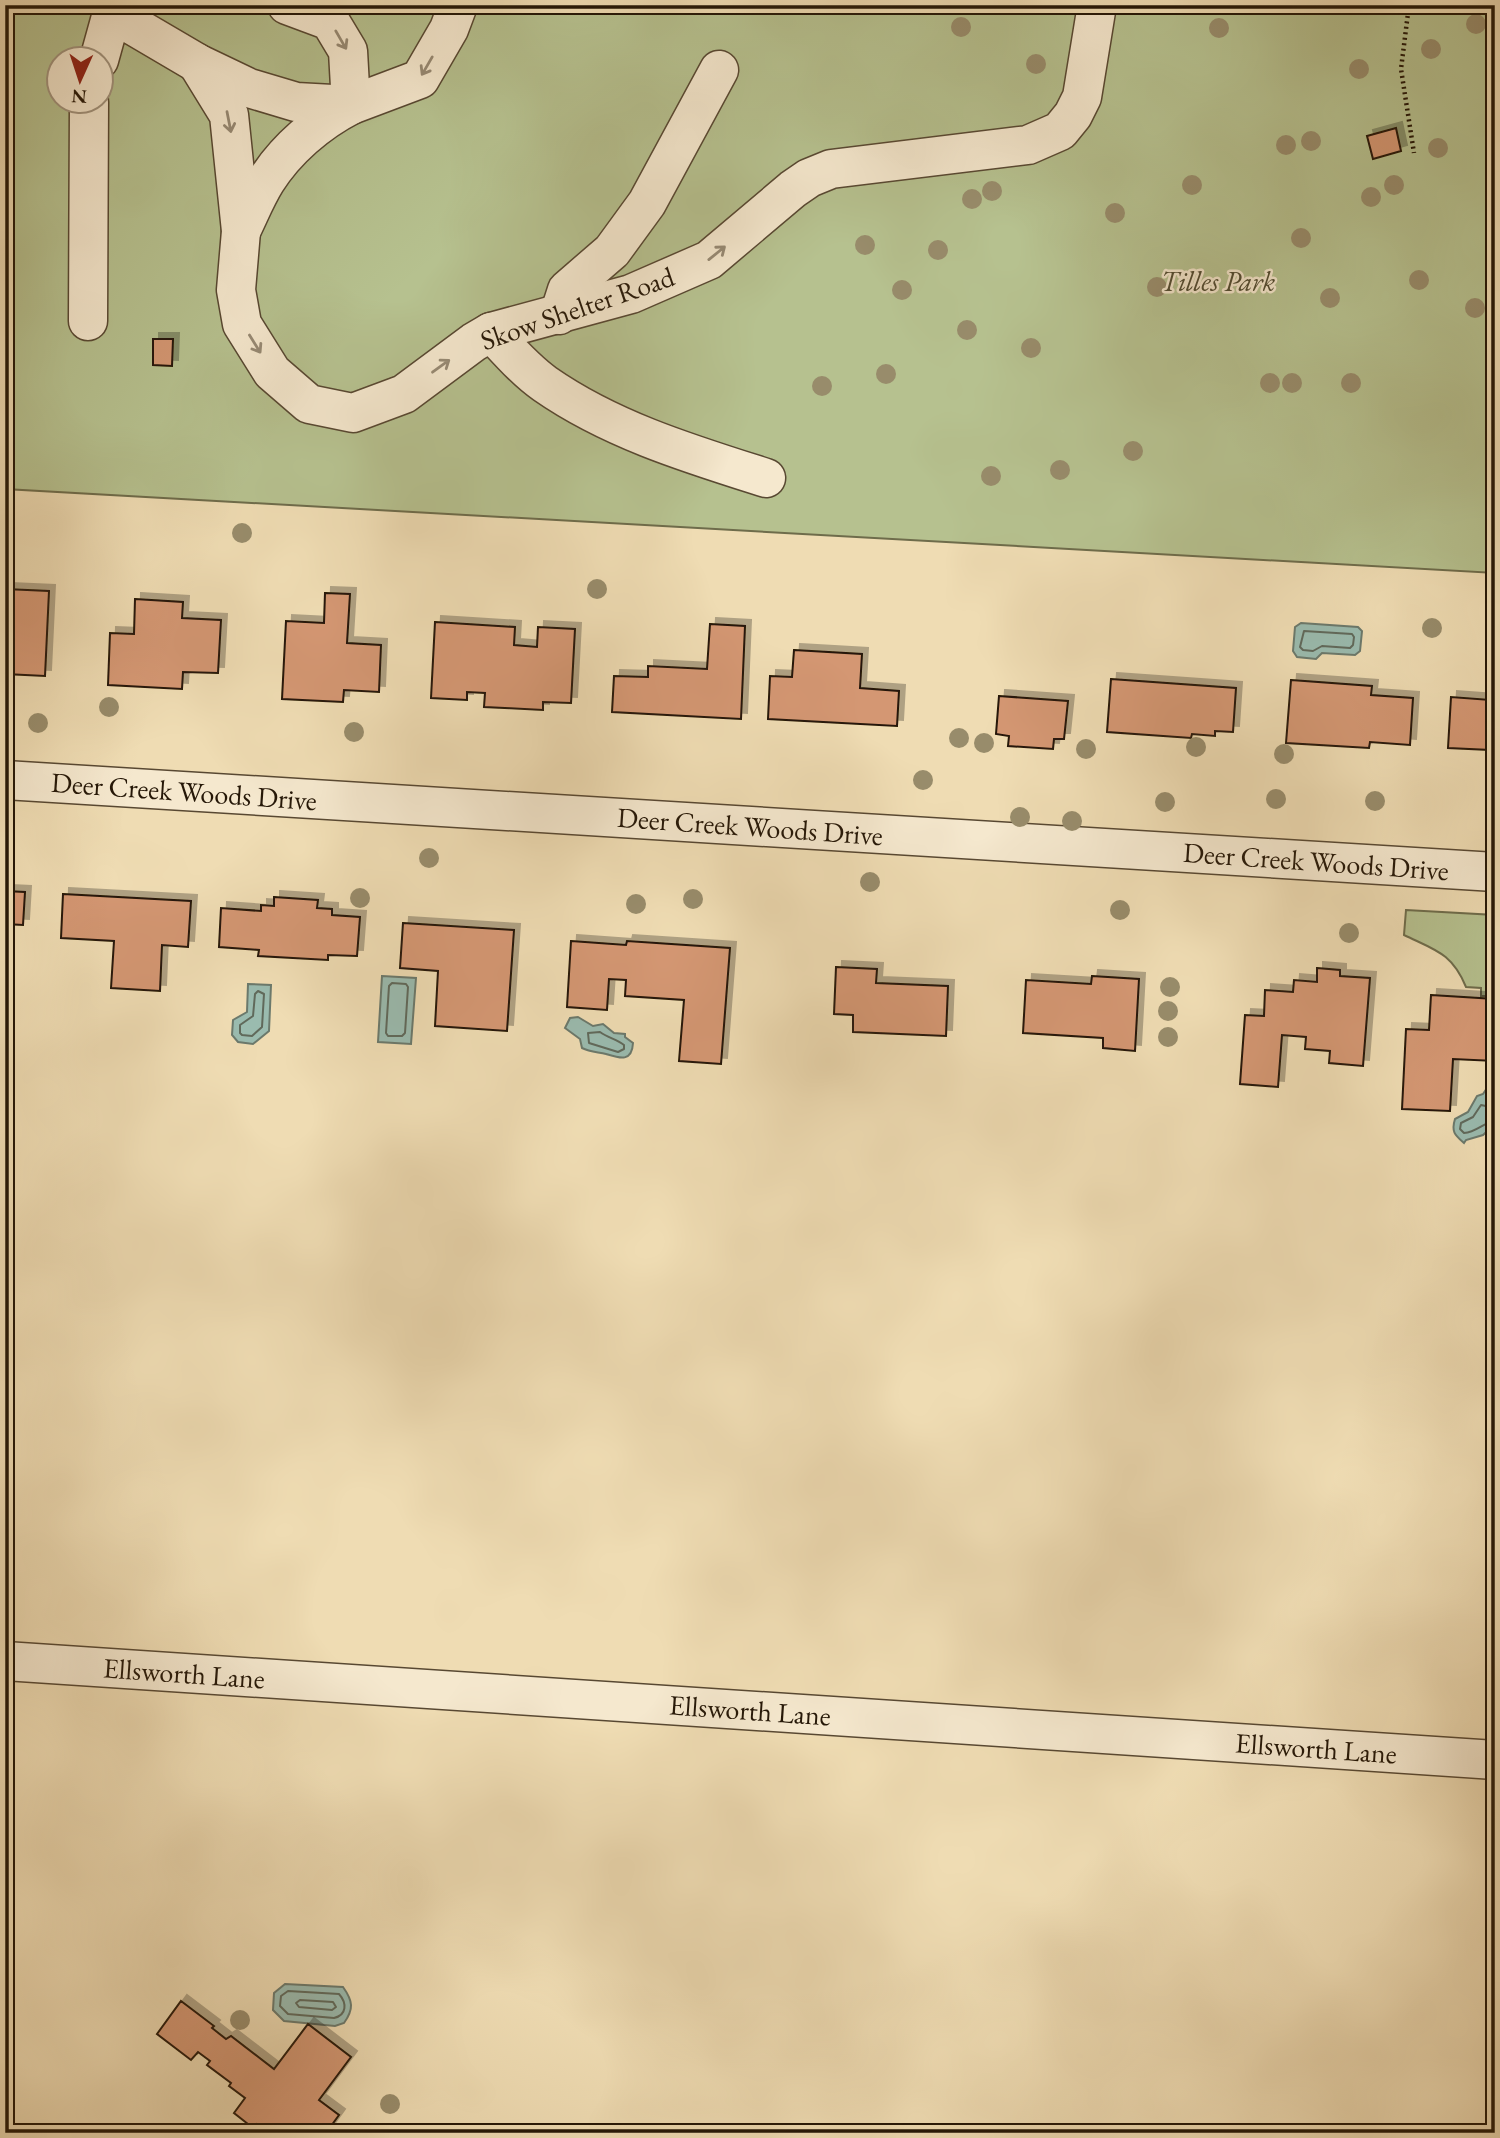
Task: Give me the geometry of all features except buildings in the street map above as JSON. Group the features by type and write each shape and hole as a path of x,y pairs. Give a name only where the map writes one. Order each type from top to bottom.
{"street":[{"path":"287,5 330,21 348,51 351,105"},
{"name":"Skow Shelter Road","path":"241,231 266,180 290,152 327,117 420,79 449,29 458,5"},
{"name":"Skow Shelter Road","path":"197,63 229,115 241,231 236,290 242,324 272,372 309,404 353,413 404,394 491,332 631,294 709,260 793,189 809,178 831,169 1028,145 1060,131 1073,115 1082,97 1097,5"},
{"path":"103,46 114,9 197,63"},
{"name":"Skow Shelter Road","path":"197,63 249,89 274,97 296,102 351,105"},
{"path":"559,315 567,290 612,251 647,203 719,69"},
{"path":"88,321 89,116"},
{"path":"491,332 544,383 600,416 679,450 766,478"},
{"name":"Deer Creek Woods Drive","path":"5,780 1495,872"},
{"name":"Ellsworth Lane","path":"5,1661 1495,1759"}],"path":[{"path":"1409,5 1401,69 1414,153"}],"green space":[{"name":"Tilles Park","path":"5,5 1495,5 1495,573 5,489"},
{"path":"1406,910 1495,915 1495,996 1481,996 1481,988 1466,987 1455,967 1441,954 1404,935"}],"water":[{"path":"1301,623 1358,627 1362,631 1360,651 1355,655 1322,653 1316,659 1297,657 1293,651 1295,627"},
{"path":"382,976 416,978 411,1044 378,1042"},
{"path":"248,984 271,985 269,1031 253,1044 238,1042 232,1035 233,1020 247,1012"},
{"path":"578,1017 593,1026 603,1024 614,1033 625,1034 633,1043 630,1054 620,1058 582,1048 580,1039 565,1028 570,1018"},
{"path":"1487,1088 1488,1098 1495,1102 1495,1124 1483,1135 1464,1143 1455,1133 1455,1119 1468,1112 1477,1096 1483,1094"},
{"path":"285,1984 343,1987 351,2005 344,2023 335,2026 284,2021 273,2010 274,1993"}]}
